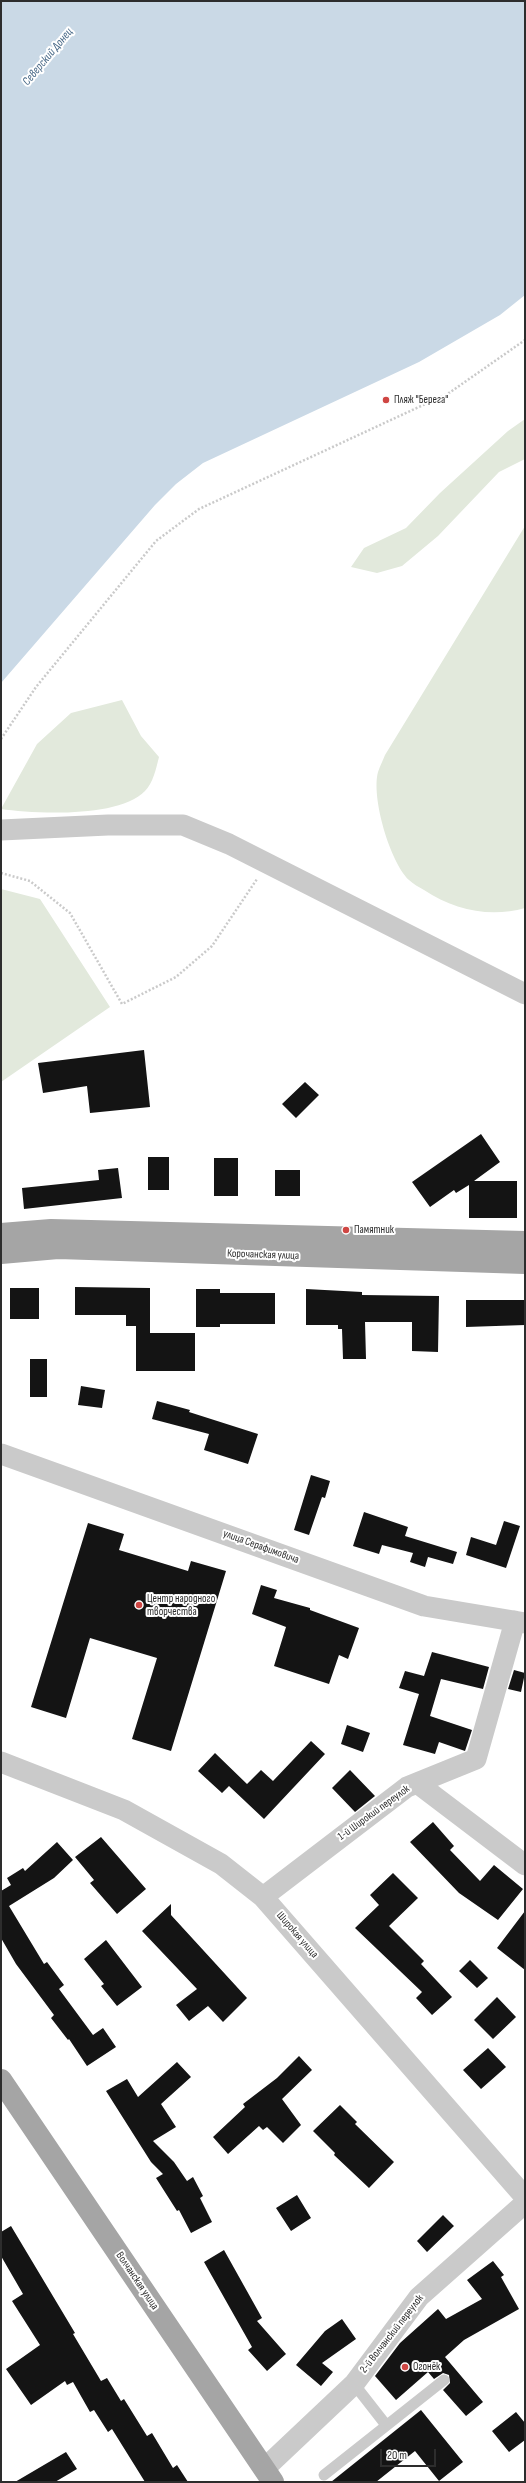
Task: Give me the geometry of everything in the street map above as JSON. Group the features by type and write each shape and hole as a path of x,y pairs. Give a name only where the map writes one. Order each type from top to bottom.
{"main road":[{"name":"Корочанская улица","path":"1,1234 51,1230 525,1242"},
{"name":"Корочанская улица","path":"1,1253 58,1248 525,1263"},
{"name":"Волчанская улица","path":"1,2080 268,2475"}],"street":[{"path":"1,830 108,825 183,825 229,844 267,865 525,994"},
{"name":"улица Серафимовича","path":"1,1454 424,1606 520,1622"},
{"name":"1-й Широкий переулок","path":"263,1896 407,1787 476,1759 520,1622"},
{"name":"Широкая улица","path":"1,1762 124,1810 221,1864 263,1896 525,2197"},
{"path":"416,1783 525,1865"},
{"name":"2-й Волчанский переулок","path":"268,2475 354,2384 419,2297 525,2204"}],"lane":[{"path":"324,2475 444,2380"},
{"path":"354,2384 386,2425"}],"path":[{"path":"1,739 36,687 156,541 199,509 449,393 525,340"},
{"path":"1,873 30,881 70,913 122,1004 176,977 212,946 267,865"}],"shaded area":[{"path":"525,419 525,459 499,472 438,536 402,566 377,573 351,567 364,548 406,528 440,493 508,431"},
{"path":"525,526 525,908 512,911 486,912 448,903 416,885 409,880 402,871 389,845 384,829 377,797 378,772 385,755"},
{"path":"122,700 141,736 159,757 152,780 145,791 133,800 116,806 97,810 55,813 1,809 37,744 71,713"},
{"path":"1,889 40,899 110,1007 1,1082"}],"water":[{"name":"Северский Донец","path":"1,1 525,1 525,295 500,315 419,362 203,463 176,484 155,505 1,683"}],"building":[{"path":"144,1050 150,1107 90,1113 87,1086 43,1093 38,1063"},
{"path":"305,1082 319,1095 296,1118 282,1104"},
{"path":"481,1134 500,1162 474,1181 517,1181 517,1218 469,1218 469,1185 456,1193 454,1190 430,1207 412,1182"},
{"path":"148,1157 169,1157 169,1190 148,1190"},
{"path":"214,1158 238,1158 238,1196 214,1196"},
{"path":"118,1168 122,1198 24,1209 22,1188 99,1180 98,1170"},
{"path":"275,1170 300,1170 300,1196 275,1196"},
{"path":"75,1287 150,1288 150,1333 195,1333 195,1371 136,1371 136,1326 126,1326 126,1315 75,1315"},
{"path":"10,1288 39,1288 39,1319 10,1319"},
{"path":"196,1289 220,1289 220,1293 275,1293 275,1324 220,1324 220,1327 196,1327"},
{"path":"306,1289 362,1292 362,1295 439,1296 438,1352 412,1351 412,1322 365,1322 366,1359 343,1359 342,1329 338,1329 338,1325 306,1325"},
{"path":"466,1300 525,1300 525,1325 466,1327"},
{"path":"30,1359 47,1359 47,1397 30,1397"},
{"path":"81,1386 105,1390 102,1408 78,1405"},
{"path":"157,1401 190,1410 189,1412 258,1434 248,1464 204,1450 209,1434 152,1419"},
{"path":"311,1475 330,1481 325,1498 322,1497 309,1535 294,1530"},
{"path":"364,1512 408,1527 405,1536 457,1552 453,1564 428,1557 425,1567 410,1562 413,1553 382,1545 379,1554 353,1546"},
{"path":"504,1521 520,1526 506,1568 466,1555 471,1537 496,1545"},
{"name":"Центр народного творчества","path":"88,1523 124,1534 119,1550 188,1571 191,1561 226,1571 171,1751 132,1739 157,1658 90,1638 66,1718 31,1707"},
{"path":"261,1585 277,1590 274,1598 310,1608 310,1610 359,1628 348,1659 339,1655 329,1684 274,1666 286,1627 252,1614"},
{"path":"432,1652 489,1667 483,1689 441,1679 430,1716 472,1730 465,1751 439,1742 435,1754 403,1745 419,1694 399,1688 405,1671 424,1676"},
{"path":"514,1670 525,1673 521,1692 508,1689"},
{"path":"347,1725 370,1733 363,1752 341,1744"},
{"path":"311,1741 325,1754 264,1819 229,1786 222,1793 198,1771 215,1753 247,1784 261,1770 273,1781"},
{"path":"350,1770 375,1796 355,1812 332,1788"},
{"path":"433,1822 454,1846 450,1850 480,1881 494,1865 523,1889 498,1920 459,1893 410,1842"},
{"path":"101,1837 146,1889 117,1914 90,1883 94,1880 75,1857"},
{"path":"57,1842 73,1860 54,1878 9,1906 44,1964 47,1962 64,1985 59,1989 93,2035 103,2028 116,2047 87,2066 69,2039 68,2040 51,2018 54,2015 16,1964 1,1938 1,1891 11,1885 7,1878 23,1868 25,1871"},
{"path":"393,1873 418,1898 389,1926 424,1961 421,1964 452,1997 432,2015 416,1998 422,1992 355,1928 379,1905 370,1895"},
{"path":"171,1904 171,1915 247,1998 223,2022 208,2006 189,2021 176,2005 197,1989 142,1931"},
{"path":"525,1911 525,1970 497,1948"},
{"path":"106,1940 142,1987 117,2006 101,1986 104,1984 84,1959"},
{"path":"470,1960 488,1978 477,1988 459,1971"},
{"path":"497,1997 516,2017 493,2039 474,2020"},
{"path":"488,2048 506,2067 481,2089 463,2070"},
{"path":"299,2056 312,2070 282,2099 301,2125 283,2143 267,2127 263,2130 259,2126 228,2154 213,2137 245,2107 243,2104 277,2078"},
{"path":"177,2062 191,2077 161,2104 176,2127 153,2141 174,2162 187,2181 193,2177 203,2196 200,2198 212,2222 191,2233 179,2210 177,2211 156,2178 163,2174 151,2162 106,2091 127,2079 138,2097"},
{"path":"340,2105 357,2122 355,2124 394,2162 369,2188 334,2155 335,2153 313,2131"},
{"path":"297,2195 311,2218 291,2231 276,2208"},
{"path":"443,2215 454,2226 427,2252 417,2241"},
{"path":"11,2226 75,2333 73,2334 101,2381 107,2378 121,2401 124,2399 147,2436 152,2433 173,2468 177,2465 188,2482 145,2482 112,2429 108,2432 94,2410 90,2412 73,2382 67,2385 65,2381 31,2405 6,2369 40,2345 12,2301 23,2294 1,2256 1,2232"},
{"path":"224,2250 262,2318 257,2321 286,2354 267,2371 248,2350 252,2347 204,2262"},
{"path":"493,2261 504,2275 501,2277 519,2309 464,2340 445,2357 483,2402 466,2416 443,2390 450,2383 449,2375 443,2373 434,2379 428,2372 396,2400 375,2376 400,2343 438,2309 446,2319 482,2299 467,2280"},
{"path":"342,2319 356,2339 322,2363 333,2372 321,2386 296,2365 325,2331"},
{"path":"421,2410 463,2462 439,2481 415,2451 376,2482 331,2482"},
{"path":"516,2412 525,2423 525,2440 509,2452 492,2431"},
{"path":"66,2452 77,2469 55,2482 15,2482"}],"place":[{"name":"Пляж \"Берега\"","path":"386,400"},
{"name":"Памятник","path":"346,1230"},
{"name":"Центр народного творчества","path":"139,1605"},
{"name":"Огонёк","path":"405,2367"}]}
